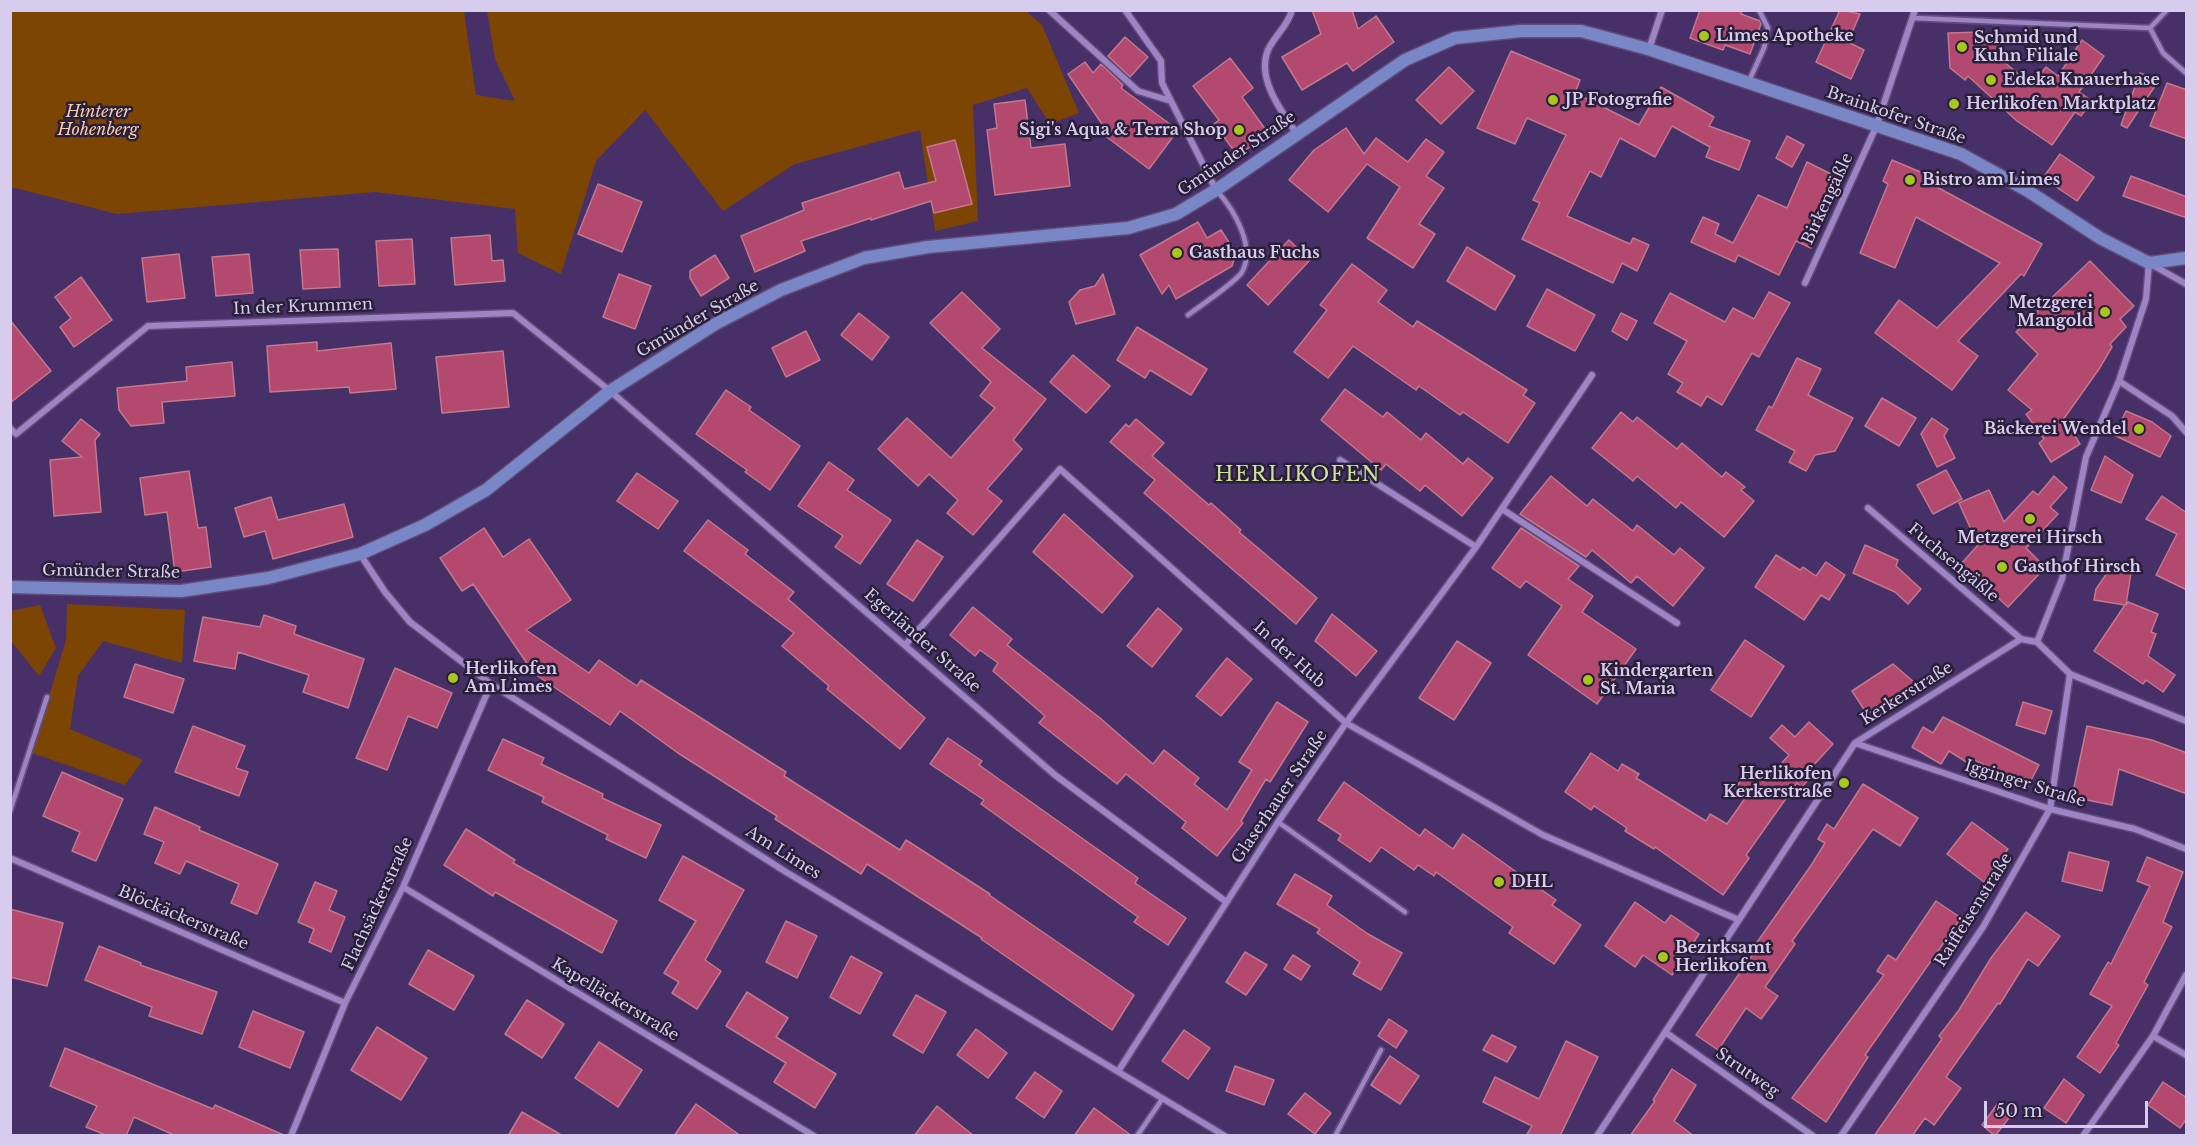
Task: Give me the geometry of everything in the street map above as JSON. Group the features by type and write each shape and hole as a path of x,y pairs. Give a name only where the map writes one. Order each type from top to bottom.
{"main road":[{"name":"Gmünder Straße","path":"10,586 181,591 268,578 360,554 425,525 486,490 610,391 717,323 781,290 864,258 928,247 1128,228 1176,214 1216,190 1405,60 1455,38 1521,31 1581,31 1648,49"},
{"name":"Brainkofer Straße","path":"1648,49 1961,154 2028,191 2100,238 2149,263"},
{"path":"2149,263 2187,258"}],"street":[{"path":"1049,10 1138,91 1171,101"},
{"path":"1125,10 1161,61 1162,83 1216,190"},
{"path":"1292,10 1288,24 1276,36 1267,52 1266,74 1274,99 1297,135"},
{"path":"1648,49 1662,10"},
{"name":"Birkengäßle","path":"1805,283 1876,127 1915,10"},
{"path":"2037,642 2062,579 2086,457 2119,381 2146,299 2149,263 2187,284"},
{"name":"In der Krummen","path":"10,428 15,434 147,326 513,313 610,391"},
{"name":"Glaserhauer Straße","path":"1119,1070 1278,822 1346,723 1476,547 1592,375"},
{"path":"2119,381 2172,416 2187,432"},
{"name":"Egerländer Straße","path":"610,391 906,644 1055,775 1226,901"},
{"path":"1340,460 1476,547"},
{"name":"In der Hub","path":"906,644 1060,469 1346,723 1544,835 1739,920"},
{"name":"Fuchsengäßle","path":"1868,508 2021,639"},
{"path":"1502,509 1677,623"},
{"name":"Am Limes","path":"360,554 385,592 410,622 490,684 786,872 1119,1070 1225,1136"},
{"path":"2021,639 2037,642 2070,674 2187,721"},
{"name":"Kerkerstraße","path":"1597,1136 1855,743 2021,639"},
{"name":"Raiffeisenstraße","path":"1841,1136 1983,927 2050,809 2070,674"},
{"name":"Flachsäckerstraße","path":"291,1136 345,1003 403,887 490,684"},
{"name":"Igginger Straße","path":"1855,743 2050,809 2135,828 2187,849"},
{"name":"Blöckäckerstraße","path":"10,858 345,1003"},
{"name":"Kapelläckerstraße","path":"403,887 814,1136"},
{"path":"2083,1136 2153,1036 2187,975"},
{"name":"Strutweg","path":"1665,1032 1813,1136"},
{"path":"2153,1036 2187,1055"}],"lane":[{"path":"1748,83 1764,48 1768,28 1759,10"},
{"path":"1913,18 2150,28 2167,10"},
{"path":"2150,28 2163,53 2187,73"},
{"path":"1188,315 1242,273 1247,257 1241,227 1231,206 1216,190"},
{"path":"10,811 47,697"},
{"path":"1278,822 1405,912"},
{"path":"1335,1136 1381,1050"},
{"path":"1137,1136 1163,1097"}],"green space":[{"name":"Hinterer Hohenberg","path":"10,11 464,11 476,95 515,101 495,59 487,11 1026,11 1042,25 1079,113 1050,124 1027,88 973,105 978,221 935,231 920,130 795,164 723,211 645,110 596,161 561,274 518,253 515,209 375,192 117,214 11,187"},
{"path":"67,604 185,610 182,663 103,641 78,676 70,729 143,760 125,785 32,753 66,640"},
{"path":"40,605 56,648 39,676 11,641 10,611"}],"building":[{"path":"1312,10 1352,10 1358,29 1376,16 1394,42 1353,71 1347,63 1302,90 1282,57 1321,34"},
{"path":"1700,10 1742,10 1741,14 1760,21 1761,24 1750,54 1725,45 1723,50 1690,38"},
{"path":"1840,10 1860,14 1848,42 1864,50 1851,79 1816,62"},
{"path":"1983,32 2010,55 2004,62 2032,85 2046,67 2058,76 2082,40 2104,56 2079,92 2092,101 2081,116 2075,112 2052,145 2017,121 1968,76 1965,80 1950,68 1948,33"},
{"path":"1125,37 1148,57 1130,77 1108,56"},
{"path":"1511,51 1580,80 1575,93 1639,125 1661,87 1714,117 1709,126 1750,141 1739,170 1706,157 1710,147 1672,126 1655,157 1620,138 1601,177 1590,171 1567,216 1630,244 1633,238 1649,245 1637,271 1622,263 1613,283 1522,239 1540,203 1533,200 1566,135 1527,118 1515,144 1477,128"},
{"path":"1230,58 1253,88 1242,97 1268,133 1238,156 1214,124 1219,120 1193,86"},
{"path":"1085,62 1093,73 1101,64 1123,85 1121,88 1178,130 1149,169 1100,132 1104,127 1068,74"},
{"path":"1449,67 1474,91 1441,124 1416,100"},
{"path":"2140,73 2159,80 2127,128 2121,125"},
{"path":"2167,83 2187,90 2187,139 2150,126"},
{"path":"1025,100 1031,148 1065,144 1070,186 995,195 987,130 997,128 994,104"},
{"path":"1346,128 1364,154 1376,138 1408,162 1426,139 1444,152 1426,176 1444,188 1419,224 1435,234 1413,268 1367,238 1400,187 1367,164 1328,212 1289,180 1314,150"},
{"path":"1787,136 1804,145 1792,167 1776,158"},
{"path":"955,140 972,204 934,213 931,201 871,220 871,218 801,241 805,251 755,272 741,236 804,210 802,203 899,172 904,189 936,181 927,147"},
{"path":"2060,154 2094,177 2077,201 2043,178"},
{"path":"1892,160 1937,179 1935,186 2042,244 2024,276 2021,274 1958,341 1978,356 1952,390 1875,333 1899,300 1937,328 2000,263 1916,217 1895,268 1860,253 1888,184 1883,181"},
{"path":"1807,162 1841,179 1811,248 1796,241 1779,275 1738,255 1735,262 1691,242 1703,217 1719,224 1715,234 1733,243 1758,195 1787,208"},
{"path":"2131,176 2187,197 2187,218 2123,196"},
{"path":"598,184 642,202 622,252 578,234"},
{"path":"1198,222 1207,238 1221,230 1236,253 1232,266 1176,299 1169,285 1162,294 1140,255"},
{"path":"490,235 492,261 503,260 505,281 455,285 451,238"},
{"path":"412,239 415,284 379,286 376,241"},
{"path":"1289,240 1310,260 1268,305 1247,285"},
{"path":"1467,247 1515,276 1495,310 1447,281"},
{"path":"338,249 340,287 303,289 300,250"},
{"path":"179,254 185,298 147,302 142,258"},
{"path":"249,254 253,293 216,296 212,257"},
{"path":"715,255 729,278 701,296 690,278 690,271"},
{"path":"2090,261 2134,306 2120,319 2126,327 2110,344 2112,347 2099,369 2060,424 2073,433 2080,444 2051,462 2039,443 2044,439 2026,414 2032,410 2008,390 2038,354 2016,332"},
{"path":"1352,264 1387,290 1378,302 1413,327 1417,321 1527,390 1523,395 1535,403 1508,443 1463,412 1460,415 1419,386 1416,390 1353,346 1328,378 1294,352 1327,310 1320,305"},
{"path":"619,274 651,286 635,329 603,317"},
{"path":"1103,274 1115,314 1076,324 1069,302 1080,290 1095,286"},
{"path":"81,277 112,320 74,347 60,327 71,318 55,297"},
{"path":"1547,289 1595,315 1575,351 1527,326"},
{"path":"962,292 1000,329 982,348 1046,399 1013,440 1022,449 987,489 1002,501 973,535 947,513 958,500 929,474 918,486 878,449 907,418 951,458 995,408 980,396 991,382 930,323"},
{"path":"1769,292 1790,303 1759,357 1752,353 1722,405 1707,396 1701,406 1677,392 1683,383 1668,374 1687,341 1654,323 1670,293 1725,322 1733,308 1754,319"},
{"path":"859,313 889,337 872,360 841,335"},
{"path":"1621,313 1637,321 1627,340 1612,331"},
{"path":"10,320 51,371 10,403"},
{"path":"1137,327 1207,369 1191,395 1150,370 1145,378 1117,360"},
{"path":"806,331 820,360 786,377 772,348"},
{"path":"317,342 317,351 391,343 396,389 350,393 349,387 270,392 267,346"},
{"path":"503,351 509,407 442,413 436,357"},
{"path":"1073,355 1110,386 1086,413 1050,382"},
{"path":"1797,358 1821,369 1808,395 1853,418 1835,451 1815,455 1806,471 1789,462 1795,451 1756,430 1769,406 1772,408"},
{"path":"232,362 235,396 162,402 164,423 131,426 119,410 117,388 187,381 186,367"},
{"path":"1345,389 1383,417 1387,412 1421,440 1426,433 1463,464 1468,458 1493,478 1462,516 1425,485 1420,491 1386,464 1381,470 1321,420"},
{"path":"726,390 751,407 749,410 800,446 770,490 745,472 747,470 696,434"},
{"path":"1882,398 1916,418 1899,446 1865,426"},
{"name":"Bäckerei Wendel","path":"2126,411 2152,422 2171,436 2160,457 2114,435"},
{"path":"1621,412 1633,422 1637,417 1677,449 1682,443 1722,477 1726,472 1745,487 1741,490 1754,501 1724,537 1681,502 1676,508 1637,476 1633,481 1592,448"},
{"path":"1932,418 1948,429 1944,436 1955,458 1937,467 1921,434"},
{"path":"81,419 100,434 95,440 101,512 54,516 50,460 82,457 62,441"},
{"path":"1136,419 1164,443 1152,456 1209,505 1211,503 1241,530 1239,532 1317,598 1296,624 1144,493 1155,480 1110,442 1126,424 1129,427"},
{"path":"2105,456 2133,475 2121,503 2091,490"},
{"path":"829,462 854,480 847,490 891,520 860,564 835,547 843,536 798,506"},
{"path":"1946,470 1962,499 1933,514 1917,485"},
{"path":"189,471 198,528 206,527 211,567 175,572 167,512 145,515 140,478"},
{"path":"637,473 678,501 658,529 617,501"},
{"path":"1551,476 1587,506 1593,499 1633,531 1637,525 1674,555 1680,548 1704,568 1673,606 1637,576 1631,583 1592,550 1586,557 1520,514"},
{"path":"2054,476 2067,488 2050,507 2058,514 2026,548 2042,564 2037,569 2040,573 2008,607 1961,564 1978,545 1959,503 1989,490 2004,522 2033,491 2038,495"},
{"path":"2162,496 2187,513 2187,590 2156,575 2177,534 2146,519"},
{"path":"271,497 278,520 344,504 353,537 273,559 265,531 244,537 235,508"},
{"path":"1064,514 1133,576 1102,613 1033,552"},
{"path":"708,520 748,550 745,554 794,592 788,599 925,718 900,749 827,689 829,686 782,646 794,633 684,551"},
{"path":"484,528 503,557 529,539 571,600 526,630 589,673 599,660 637,686 641,680 786,772 784,776 900,850 906,840 990,894 1134,995 1112,1030 982,938 867,864 861,874 775,819 777,816 678,753 620,711 610,725 523,666 526,662 473,584 462,591 440,558"},
{"path":"1521,528 1579,566 1568,579 1593,596 1582,612 1636,649 1597,704 1528,655 1562,606 1526,581 1520,588 1492,568"},
{"path":"917,540 943,557 913,601 887,584"},
{"path":"1865,545 1898,560 1896,566 1921,589 1908,604 1895,592 1853,573"},
{"path":"1776,555 1800,570 1803,567 1816,576 1826,562 1845,575 1829,600 1821,595 1804,620 1755,587"},
{"path":"2114,563 2132,566 2126,605 2128,602 2158,614 2151,632 2156,634 2148,656 2175,675 2163,692 2146,680 2143,684 2094,651 2125,605 2094,600 2096,589"},
{"path":"973,607 1012,639 1007,645 1100,718 1153,764 1164,750 1199,778 1194,784 1227,810 1252,770 1239,762 1277,702 1308,722 1270,782 1266,779 1241,821 1243,823 1217,856 1182,828 1186,822 1126,774 1117,784 1039,723 1045,716 993,671 998,663 980,650 975,656 950,635"},
{"path":"1158,608 1182,629 1152,667 1127,646"},
{"path":"1332,614 1377,651 1356,676 1315,641"},
{"path":"264,615 296,626 294,634 364,659 348,708 303,692 309,675 238,652 235,669 194,661 203,617 260,627"},
{"path":"1745,640 1784,666 1751,717 1711,690"},
{"path":"1457,641 1491,663 1454,720 1419,698"},
{"path":"1227,658 1252,679 1221,716 1196,696"},
{"path":"135,664 184,679 173,713 124,697"},
{"path":"1893,664 1915,683 1867,714 1852,691"},
{"path":"395,668 452,693 437,728 408,716 387,770 356,758"},
{"path":"2023,702 2052,711 2045,734 2016,725"},
{"path":"1943,717 2039,765 2027,788 1971,758 1968,763 1949,751 1941,764 1912,747 1923,727 1933,733"},
{"path":"1809,722 1833,744 1810,769 1814,773 1802,787 1797,783 1746,855 1749,858 1723,895 1655,847 1654,849 1625,831 1627,828 1594,806 1591,810 1565,792 1591,753 1618,771 1622,764 1639,774 1636,778 1706,821 1710,814 1727,824 1746,797 1735,789 1748,770 1764,782 1789,755 1770,738 1782,725 1795,737"},
{"path":"193,726 245,746 236,768 248,772 239,796 175,772"},
{"path":"2087,726 2152,740 2187,753 2187,794 2119,769 2112,805 2072,797"},
{"path":"948,738 982,761 979,765 1138,878 1135,883 1186,918 1168,945 1134,922 1138,917 981,804 984,800 930,764"},
{"path":"503,739 544,758 541,764 603,794 602,798 661,825 646,858 606,839 608,835 542,802 544,797 488,770"},
{"path":"62,772 123,799 96,861 72,851 80,832 43,816"},
{"path":"1344,782 1420,836 1425,829 1453,849 1463,834 1556,900 1552,905 1581,925 1554,964 1509,933 1513,927 1436,872 1434,876 1418,865 1414,870 1381,847 1370,862 1338,840 1341,835 1318,820"},
{"path":"1863,784 1918,818 1900,846 1873,829 1792,941 1795,944 1765,987 1778,996 1761,1019 1746,1008 1718,1050 1696,1035 1756,950 1753,948 1812,864 1825,843 1818,839 1827,824 1834,829"},
{"path":"155,807 200,827 199,830 278,864 257,914 231,903 239,884 186,861 180,874 155,863 164,842 144,834"},
{"path":"1972,822 2008,849 1984,882 1947,854"},
{"path":"466,829 515,860 513,863 617,921 602,953 495,892 493,896 444,865"},
{"path":"2069,852 2109,862 2102,891 2062,881"},
{"path":"683,856 744,890 705,960 721,971 697,1009 672,993 679,982 664,973 696,921 659,900"},
{"path":"2147,857 2183,872 2163,922 2172,927 2144,982 2148,985 2116,1043 2119,1045 2100,1073 2077,1057 2112,1006 2090,994 2108,962 2111,964 2150,886 2137,881"},
{"path":"1295,874 1332,896 1327,905 1368,934 1402,953 1381,990 1353,974 1360,962 1317,933 1320,929 1277,904"},
{"path":"315,882 337,891 329,910 345,917 331,952 309,942 314,929 298,922"},
{"path":"1936,901 1961,918 1865,1055 1868,1057 1826,1122 1792,1098 1884,975 1877,971 1888,955 1896,960"},
{"path":"1635,902 1665,923 1671,915 1699,934 1672,975 1643,955 1635,967 1605,946"},
{"path":"10,909 63,923 47,986 10,977"},
{"path":"2026,912 2060,936 2038,966 2028,959 2000,1004 1998,1003 1946,1077 1961,1088 1934,1125 1925,1118 1912,1136 1874,1136 1942,1039 1939,1036 1959,1010 1991,958"},
{"path":"786,921 817,936 797,978 766,962"},
{"path":"99,946 141,963 140,965 217,992 202,1034 149,1016 152,1007 85,980"},
{"path":"428,950 474,976 454,1010 409,984"},
{"path":"1245,952 1267,965 1246,995 1226,982"},
{"path":"1293,955 1310,966 1301,980 1284,969"},
{"path":"851,956 882,973 860,1014 830,997"},
{"path":"747,992 788,1018 776,1037 836,1074 815,1108 774,1082 786,1063 726,1026"},
{"path":"916,995 946,1012 923,1053 893,1035"},
{"path":"527,1000 564,1024 542,1058 505,1034"},
{"path":"253,1011 304,1032 290,1068 239,1047"},
{"path":"1389,1019 1407,1031 1396,1048 1378,1036"},
{"path":"377,1027 427,1058 401,1100 351,1070"},
{"path":"976,1029 1007,1053 988,1078 957,1055"},
{"path":"1184,1030 1210,1048 1188,1079 1162,1061"},
{"path":"1492,1035 1516,1047 1507,1062 1483,1050"},
{"path":"1566,1041 1598,1057 1560,1136 1526,1136 1532,1126 1483,1102 1495,1077 1539,1099"},
{"path":"599,1042 642,1070 618,1107 575,1078"},
{"path":"65,1048 213,1109 215,1105 286,1136 176,1136 134,1117 126,1136 108,1136 86,1127 97,1106 50,1086"},
{"path":"1390,1056 1419,1076 1400,1104 1371,1085"},
{"path":"1235,1066 1274,1080 1264,1105 1226,1091"},
{"path":"1672,1069 1696,1085 1674,1121 1694,1136 1630,1136 1655,1101 1653,1100"},
{"path":"1035,1072 1062,1091 1044,1118 1016,1098"},
{"path":"2064,1079 2084,1095 2066,1123 2044,1108"},
{"path":"2163,1082 2187,1098 2187,1118 2180,1128 2148,1105"},
{"path":"1305,1093 1331,1113 1315,1134 1288,1114"},
{"path":"1998,1103 2012,1114 1995,1136 1982,1125"},
{"path":"696,1104 741,1136 674,1136"},
{"path":"937,1106 974,1136 914,1136"},
{"path":"1094,1108 1132,1136 1074,1136"},
{"path":"522,1112 563,1136 508,1136"}],"place":[{"name":"Limes Apotheke","path":"1704,36"},
{"name":"Schmid und Kuhn Filiale","path":"1962,47"},
{"name":"Edeka Knauerhase","path":"1991,80"},
{"name":"JP Fotografie","path":"1553,100"},
{"name":"Herlikofen Marktplatz","path":"1954,104"},
{"name":"Sigi's Aqua & Terra Shop","path":"1239,130"},
{"name":"Bistro am Limes","path":"1910,180"},
{"name":"Gasthaus Fuchs","path":"1177,253"},
{"name":"Metzgerei Mangold","path":"2105,312"},
{"name":"Bäckerei Wendel","path":"2139,429"},
{"name":"Metzgerei Hirsch","path":"2030,519"},
{"name":"Gasthof Hirsch","path":"2002,567"},
{"name":"Herlikofen Am Limes","path":"453,678"},
{"name":"Kindergarten St. Maria","path":"1588,680"},
{"name":"Herlikofen Kerkerstraße","path":"1844,783"},
{"name":"DHL","path":"1499,882"},
{"name":"Bezirksamt Herlikofen","path":"1663,957"}],"district":[{"name":"HERLIKOFEN","path":"1298,475"}]}
